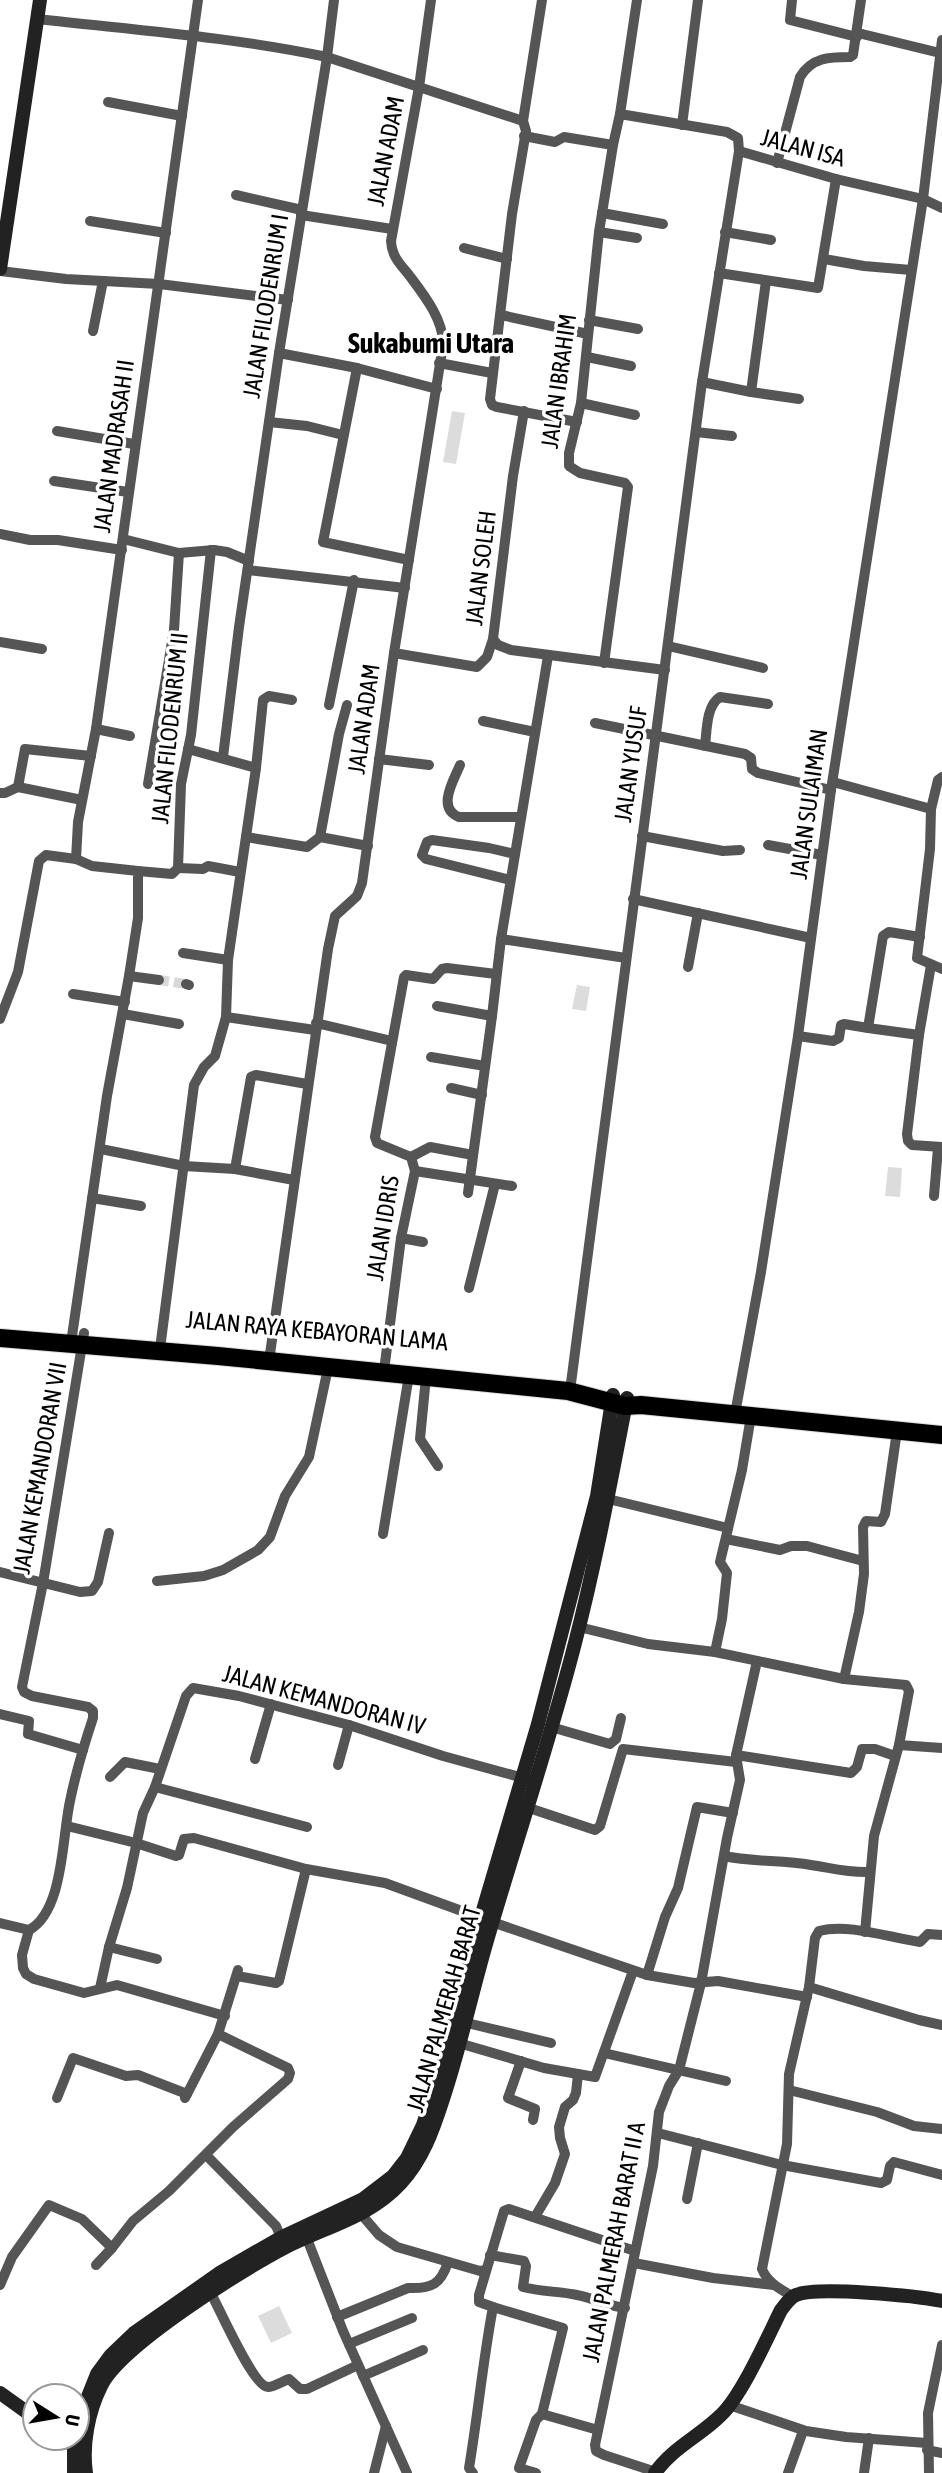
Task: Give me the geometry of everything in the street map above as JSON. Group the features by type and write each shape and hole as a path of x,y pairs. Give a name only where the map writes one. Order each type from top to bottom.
{"main road":[{"path":"0,264 40,0"},
{"name":"JALAN RAYA KEBAYORAN LAMA","path":"0,1327 77,1338 491,1371 571,1383 624,1402"},
{"name":"JALAN RAYA KEBAYORAN LAMA","path":"0,1338 161,1341 269,1355 328,1368 568,1391 624,1402"},
{"path":"624,1402 942,1435"},
{"name":"JALAN PALMERAH BARAT","path":"529,1780 551,1727 579,1627 608,1499 624,1402"},
{"name":"JALAN PALMERAH BARAT","path":"304,2234 363,2199 393,2176 407,2158 423,2125 529,1780 597,1496 624,1402"},
{"name":"JALAN PALMERAH BARAT","path":"91,2383 109,2358 134,2333 284,2242 361,2214 389,2195 414,2168 433,2129 461,2044 487,1920"},
{"name":"JALAN PALMERAH BARAT","path":"91,2412 100,2386 107,2376 208,2287"},
{"path":"655,2472 672,2453 722,2414 781,2310 792,2296 830,2292 941,2299"},
{"path":"0,2393 21,2408"},
{"name":"JALAN PALMERAH BARAT","path":"73,2452 74,2473"},
{"name":"JALAN PALMERAH BARAT","path":"77,2452 86,2473"}],"street":[{"name":"JALAN MADRASAH II","path":"76,859 78,822 96,729 198,0"},
{"name":"JALAN FILODENRUM I","path":"223,757 279,353 334,0"},
{"name":"JALAN ADAM","path":"269,1355 307,1084 335,916 357,896 362,883 394,653 437,389 443,335 417,286 393,255 392,229 419,88 431,0"},
{"path":"542,0 523,121 525,128 490,399 492,405 577,422"},
{"path":"524,136 555,142 564,137 613,145 637,0"},
{"path":"682,125 698,0"},
{"path":"792,0 790,20 940,53"},
{"path":"777,163 796,89 804,71 823,58 850,57 857,35 862,0"},
{"path":"38,19 192,37 327,57 523,121"},
{"name":"JALAN SULAIMAN","path":"715,1653 727,1573 720,1564 727,1534 761,1272 798,1035 832,786 923,199 942,40"},
{"path":"108,102 181,116"},
{"name":"JALAN ISA","path":"620,114 733,134 738,138 739,151 836,179 923,199 942,208"},
{"name":"JALAN IBRAHIM","path":"604,663 628,487 625,483 569,468 569,453 581,403 599,232 613,145"},
{"name":"JALAN YUSUF","path":"571,1383 702,382 739,151"},
{"path":"719,273 818,288 836,179"},
{"path":"236,195 302,213 392,229"},
{"path":"602,213 663,224"},
{"path":"89,221 166,233"},
{"path":"599,232 637,238"},
{"path":"725,232 771,240"},
{"path":"464,248 507,259"},
{"path":"824,259 911,270"},
{"path":"0,264 103,281 159,284 288,300"},
{"path":"93,331 103,281"},
{"path":"751,393 766,281"},
{"path":"501,315 588,334"},
{"path":"589,320 638,328"},
{"path":"279,353 357,368 437,389"},
{"path":"587,357 631,366"},
{"path":"439,363 492,373"},
{"path":"357,368 323,542 409,560"},
{"path":"702,382 751,393 799,399"},
{"path":"581,403 635,415"},
{"name":"JALAN SOLEH","path":"524,411 513,476 493,639 505,648 548,656 664,670"},
{"path":"269,422 307,426 343,435"},
{"path":"57,431 134,444"},
{"path":"696,432 732,436"},
{"path":"54,481 128,492"},
{"path":"0,534 30,540 122,544 179,553 211,550 227,552 249,566 405,588"},
{"name":"JALAN FILODENRUM II","path":"178,868 181,784 188,749 211,550"},
{"path":"148,784 174,629 179,553"},
{"path":"329,705 354,580"},
{"path":"394,653 477,667 487,657 493,639"},
{"path":"0,642 42,649"},
{"path":"668,646 764,668"},
{"path":"468,1193 500,944 548,656"},
{"path":"161,1341 194,1085 204,1067 215,1056 226,1017 228,960 256,768 263,700 269,696 292,700"},
{"path":"705,746 711,706 715,700 720,697 768,704"},
{"path":"246,837 307,847 320,837 347,705"},
{"path":"483,722 535,732"},
{"path":"595,723 748,755 752,769 758,773 832,786 932,809"},
{"path":"96,729 130,736"},
{"path":"18,787 25,749 91,756"},
{"path":"188,749 256,768"},
{"path":"379,759 429,765"},
{"path":"460,765 449,793 448,806 453,815 520,817"},
{"path":"934,1196 940,1148 912,1145 907,1134 919,1035 937,967 917,958 932,809 938,780 942,777"},
{"path":"0,793 18,787 82,800"},
{"path":"642,836 723,851 740,850"},
{"path":"320,837 368,846"},
{"path":"510,880 426,859 422,855 428,841 489,848 515,855"},
{"path":"446,864 451,844"},
{"path":"768,845 822,855"},
{"path":"0,1019 18,972 39,860 46,855 76,859 92,866 172,874 178,868 203,869 208,866 240,872"},
{"path":"77,1338 92,1198 138,918 138,871"},
{"path":"633,899 811,938"},
{"path":"688,967 698,913"},
{"path":"868,1028 883,936 889,932 920,937"},
{"path":"500,944 626,958"},
{"path":"183,953 228,960"},
{"name":"JALAN IDRIS","path":"386,1363 401,1238 415,1171 411,1157 377,1143 375,1137 404,977 407,975 433,979 442,969 447,968 496,974"},
{"path":"130,976 159,980"},
{"path":"73,994 125,1002"},
{"path":"438,1006 492,1016"},
{"path":"123,1014 179,1024"},
{"path":"226,1017 316,1027 392,1041"},
{"path":"798,1035 832,1041 839,1038 841,1025 844,1024 919,1035"},
{"path":"431,1057 485,1066"},
{"path":"235,1169 251,1077 256,1075 307,1084"},
{"path":"451,1088 482,1095"},
{"path":"411,1157 430,1147 473,1156"},
{"path":"101,1149 184,1166 235,1169 294,1180"},
{"path":"415,1171 512,1186"},
{"path":"469,1288 495,1184"},
{"path":"92,1198 141,1206"},
{"path":"401,1238 424,1242"},
{"name":"JALAN KEMANDORAN VII","path":"29,1930 49,1908 69,1805 93,1718 93,1711 85,1706 32,1696 24,1692 22,1687 43,1583 77,1338"},
{"path":"157,1581 204,1576 223,1570 258,1550 270,1537 285,1496 309,1457 328,1368"},
{"path":"418,1376 420,1439 438,1466"},
{"path":"383,1534 418,1376"},
{"path":"844,1679 859,1612 864,1574 863,1527 866,1521 881,1522 885,1514 897,1431"},
{"path":"608,1499 780,1550 791,1546 807,1546 863,1561"},
{"path":"0,1572 80,1592 92,1591 98,1582 110,1533"},
{"path":"579,1627 648,1644 715,1653 844,1679 906,1685 908,1688 897,1750 874,1836 865,1932"},
{"name":"JALAN PALMERAH BARAT II A","path":"598,2430 634,2263 658,2133 659,2112 679,2070 701,1983 740,1780 736,1759 757,1661"},
{"name":"JALAN KEMANDORAN IV","path":"100,1988 108,1947 127,1888 143,1813 155,1787 186,1696 193,1688 271,1704 349,1725 443,1756 529,1780"},
{"path":"255,1759 271,1704"},
{"path":"0,1714 29,1721 27,1733 83,1750"},
{"path":"551,1727 610,1745 616,1739 621,1718"},
{"path":"338,1765 349,1725"},
{"path":"522,1805 596,1830 600,1826 622,1751 628,1748 851,1773 857,1768 863,1749 942,1748"},
{"path":"110,1777 125,1762 160,1769"},
{"path":"155,1787 307,1827"},
{"path":"648,1975 665,1917 678,1888 697,1807 733,1813"},
{"path":"67,1826 176,1856 179,1855 184,1839 189,1837 306,1869 385,1883 648,1975 701,1983 718,1981 808,1992 942,2025"},
{"path":"724,1856 744,1861 870,1872"},
{"path":"57,2098 73,2058 127,2076 138,2075 186,2096 218,2034 238,1973 276,1983 282,1978 306,1869"},
{"path":"0,1923 29,1930 22,1955 26,1975 84,1993 117,1984 225,2016"},
{"path":"792,2296 774,2285 762,2269 789,2121 789,2074 808,1992 815,1938 819,1931 825,1929 865,1932 920,1942 929,1934 942,1935"},
{"path":"108,1947 157,1959"},
{"path":"461,2044 521,2061 595,2077 633,1971"},
{"path":"467,2023 551,2043"},
{"path":"96,2265 133,2221 169,2191 233,2127 288,2078 288,2068 218,2034"},
{"path":"604,2053 726,2081"},
{"path":"521,2061 508,2098 535,2109 533,2120"},
{"path":"534,2217 555,2183 565,2154 559,2127 565,2107 573,2101 576,2093 578,2074"},
{"path":"789,2090 877,2112 914,2126 942,2129"},
{"path":"658,2133 782,2165 881,2183 886,2182 890,2166 894,2162 942,2175"},
{"path":"687,2199 698,2143"},
{"path":"206,2155 276,2226 284,2242"},
{"path":"0,2285 12,2258 49,2205 82,2219 112,2248"},
{"path":"537,2473 519,2468 536,2420 542,2414 563,2328 480,2302 485,2270 505,2211 509,2209 635,2251"},
{"path":"361,2214 388,2242 408,2251 480,2271 485,2270"},
{"path":"304,2234 337,2317 407,2473"},
{"path":"490,2255 524,2261 526,2266 523,2287 582,2296 625,2308"},
{"path":"337,2317 408,2288 419,2288 438,2282 443,2277 448,2262"},
{"path":"634,2263 713,2278 774,2285"},
{"path":"208,2287 251,2371 265,2386 289,2379 300,2389 307,2389 358,2365"},
{"path":"473,2473 469,2468 478,2413 478,2391 493,2307"},
{"path":"349,2344 412,2318"},
{"path":"929,2473 928,2413 942,2345"},
{"path":"363,2376 423,2350"},
{"path":"729,2405 803,2431 927,2446 942,2453"},
{"path":"542,2414 598,2430 596,2451 655,2472"},
{"path":"373,2473 381,2452 386,2426"},
{"path":"788,2473 803,2431"},
{"path":"864,2473 869,2438"}],"shaded area":[{"path":"452,411 465,413 456,464 443,462"},
{"path":"577,985 590,987 586,1011 572,1009"},
{"path":"888,1167 902,1168 900,1197 885,1196"},
{"path":"279,2306 292,2333 271,2343 258,2316"}],"tunnel":[{"path":"159,980 186,984"}],"district":[{"name":"Sukabumi Utara","path":"431,343"}]}
